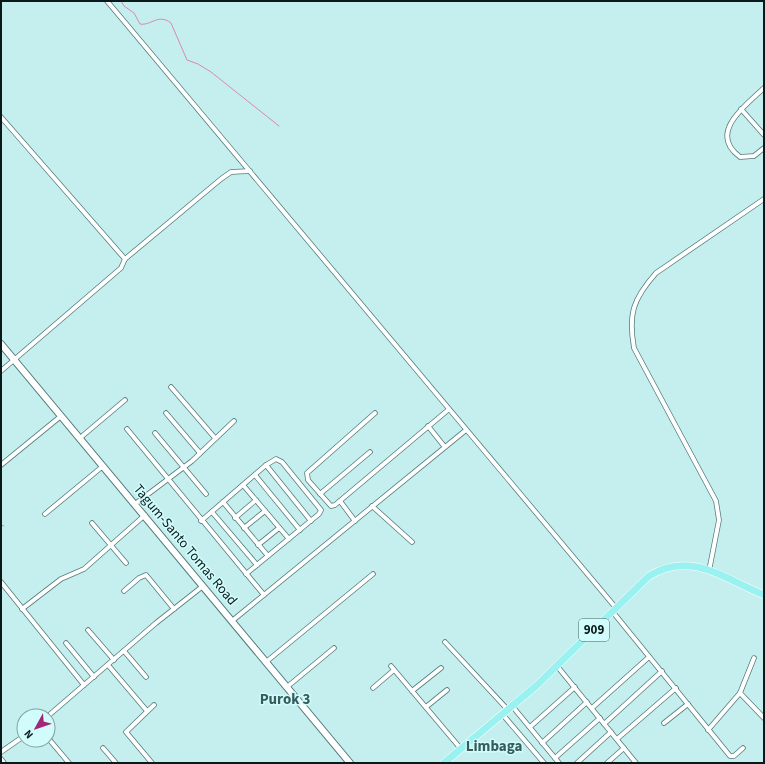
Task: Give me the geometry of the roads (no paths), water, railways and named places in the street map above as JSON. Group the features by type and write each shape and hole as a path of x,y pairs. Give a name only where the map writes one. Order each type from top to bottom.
{"main road":[{"name":"Tagum-Santo Tomas Road","path":"1,344 350,763"},
{"name":"909","path":"444,763 508,711 557,666 649,576 661,569 685,565 709,571 764,594"}],"street":[{"path":"107,1 466,430 614,610 649,657 676,688 730,756 734,756 744,748"},
{"path":"764,88 741,109 730,122 728,130 732,148 736,154 744,158 754,156 764,148"},
{"path":"741,109 764,135"},
{"path":"1,117 124,259"},
{"path":"1,371 121,268 124,259 221,179 231,172 250,171"},
{"path":"709,571 719,520 716,501 634,348 630,323 634,306 645,286 656,273 764,199"},
{"path":"171,387 215,438"},
{"path":"80,438 125,400"},
{"path":"375,413 307,473 306,478 331,506 340,501 448,410"},
{"path":"166,413 200,453"},
{"path":"1,465 61,416"},
{"path":"135,504 184,467 234,421"},
{"path":"428,426 444,446"},
{"path":"127,429 201,521 264,595"},
{"path":"232,621 444,446 466,430"},
{"path":"155,433 206,494"},
{"path":"320,494 370,452"},
{"path":"201,521 266,465 276,459 280,460 316,502 321,510 311,521 246,574"},
{"path":"266,465 311,521"},
{"path":"45,514 103,466"},
{"path":"255,475 300,530"},
{"path":"243,485 289,539"},
{"path":"235,518 256,500"},
{"path":"340,501 355,521"},
{"path":"223,502 268,556"},
{"path":"372,506 412,542"},
{"path":"244,528 265,511"},
{"path":"212,512 257,565"},
{"path":"22,609 61,579 84,569 144,516"},
{"path":"92,523 126,563"},
{"path":"258,545 279,528"},
{"path":"266,662 373,574"},
{"path":"124,591 139,578 146,575 174,609"},
{"path":"1,582 84,685"},
{"path":"56,709 203,586"},
{"path":"88,630 114,660"},
{"path":"445,642 508,711 544,763"},
{"path":"66,643 94,677"},
{"path":"287,687 334,648"},
{"path":"124,651 146,677"},
{"path":"592,708 649,657"},
{"path":"708,730 740,693 754,658"},
{"path":"108,665 147,711"},
{"path":"391,666 461,749"},
{"path":"557,666 636,763"},
{"path":"412,691 441,668"},
{"path":"373,688 394,670"},
{"path":"604,724 662,672"},
{"path":"530,727 574,687"},
{"path":"617,739 676,688"},
{"path":"426,707 448,690"},
{"path":"740,693 764,718"},
{"path":"542,742 587,702"},
{"path":"664,723 688,704"},
{"path":"152,763 126,732 154,705"},
{"path":"508,711 530,727 559,763"},
{"path":"555,758 600,718"},
{"path":"577,763 612,732"},
{"path":"1,752 16,742"},
{"path":"56,748 69,763"},
{"path":"104,748 116,763"},
{"path":"607,763 624,748"},
{"path":"1,759 4,763"}],"waterway":[{"path":"121,1 124,6 134,13 140,24 158,19 166,20 171,23 187,60 198,64 211,72 279,126"}],"district":[{"name":"Purok 3","path":"285,699"},
{"name":"Limbaga","path":"494,746"}]}
